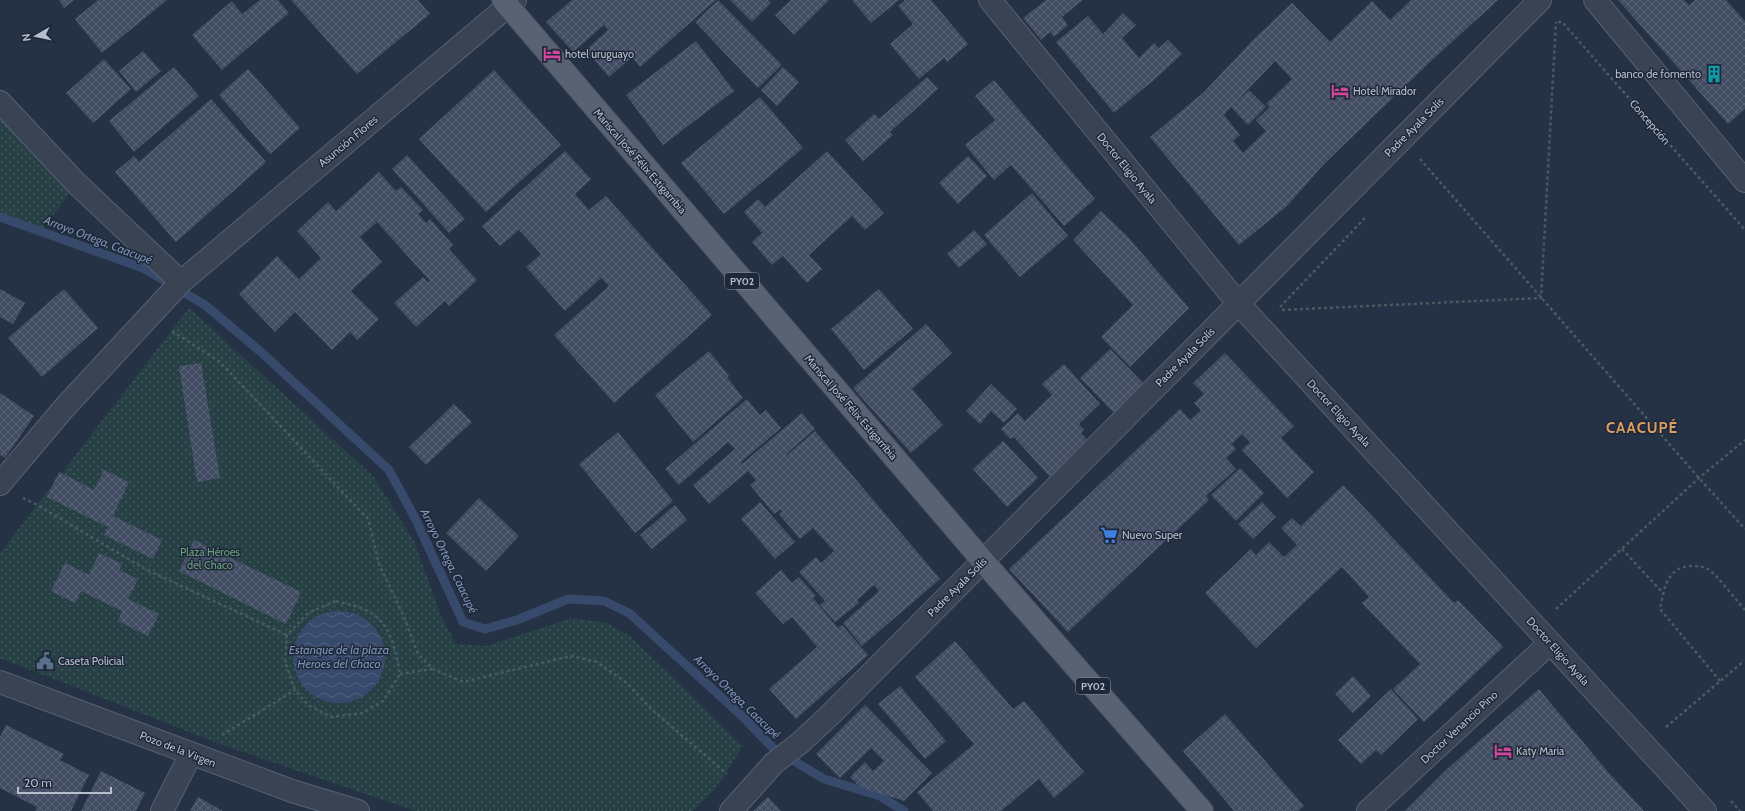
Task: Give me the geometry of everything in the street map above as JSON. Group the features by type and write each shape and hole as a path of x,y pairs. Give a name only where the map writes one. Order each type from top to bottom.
{"main road":[{"name":"Mariscal José Félix Estigarribia","path":"508,2 983,561 1202,811"}],"street":[{"name":"Doctor Eligio Ayala","path":"990,0 1238,303 1705,811"},
{"name":"Padre Ayala Solís","path":"748,791 774,763 800,743 831,714 1540,0"},
{"path":"1595,0 1745,182"},
{"name":"Asunción Flores","path":"0,484 65,407 180,283 508,2"},
{"path":"0,102 77,184 180,283"},
{"name":"Doctor Venancio Pino","path":"1368,811 1550,643"},
{"name":"Pozo de la Virgen","path":"0,682 292,791 358,811"},
{"path":"162,811 191,754"},
{"path":"731,811 748,791"}],"path":[{"path":"1541,298 1556,22 1552,22"},
{"name":"Concepción","path":"1556,22 1562,22 1745,230"},
{"path":"1402,138 1745,529"},
{"path":"1280,311 1541,298"},
{"path":"155,309 220,362 368,519 379,564 404,617 418,654 433,669 463,682 571,656 597,662 628,684 651,709 748,791"},
{"path":"1536,627 1699,478 1745,440"},
{"path":"20,497 39,506 147,570 287,635"},
{"path":"1622,549 1663,593"},
{"path":"1720,681 1660,609 1667,579 1672,573 1685,566 1700,566 1710,571 1745,610"},
{"path":"336,601 364,609 382,622 394,642 400,674 382,701 362,713 331,717 308,705 295,690 285,662 287,635 308,614 336,601"},
{"path":"1664,729 1744,661"},
{"path":"400,674 433,669"},
{"path":"191,754 295,690"}],"green space":[{"path":"0,102 77,184 40,232 0,217"},
{"name":"Plaza Héroes del Chaco","path":"189,308 373,476 414,541 442,618 456,644 486,646 572,618 607,623 631,637 743,746 716,788 693,811 415,811 220,744 0,658 0,553"}],"water":[{"name":"Estanque de la plaza Heroes del Chaco","path":"330,611 348,611 365,618 378,631 385,648 385,666 378,683 365,696 348,703 330,703 313,696 300,683 293,666 293,648 300,631 313,618"}],"building":[{"path":"59,0 74,0 64,8"},
{"path":"98,0 167,0 102,53 75,19"},
{"path":"260,0 278,0 289,13 222,70 192,35 232,1 242,14"},
{"path":"291,0 418,0 430,14 357,74"},
{"path":"572,0 716,0 640,67 632,57 609,77 586,50 608,30 604,25 573,52 546,22"},
{"path":"718,0 782,65 758,88 695,22"},
{"path":"730,0 768,0 771,3 752,22"},
{"path":"791,0 829,0 794,35 775,15"},
{"path":"852,0 899,0 871,23"},
{"path":"905,0 931,0 968,44 947,62 944,58 919,79 890,44 913,24 898,6"},
{"path":"1046,0 1083,0 1062,17 1068,25 1054,37 1050,32 1041,40 1023,18"},
{"path":"1411,0 1498,0 1430,62 1324,164 1287,206 1239,245 1150,137 1204,92 1254,39 1292,3 1330,42 1372,1 1390,20","holes":["1275,61 1292,79 1266,104 1270,107 1256,120 1266,131 1243,153 1233,141 1240,135 1224,115 1231,107 1248,125 1266,107 1249,90 1233,105"]},
{"name":"banco de fomento","path":"1618,0 1684,0 1689,5 1695,0 1726,0 1745,21 1745,109 1728,124"},
{"path":"1123,13 1136,25 1122,38 1139,58 1154,43 1159,48 1168,40 1182,54 1114,113 1056,42 1088,16 1103,34"},
{"path":"696,41 734,91 663,145 626,95"},
{"path":"143,51 161,71 136,92 119,71"},
{"path":"104,59 131,89 93,123 66,93"},
{"path":"174,67 199,96 134,152 109,121"},
{"path":"783,67 799,82 777,106 761,90"},
{"path":"248,69 300,128 270,154 219,95"},
{"path":"494,70 561,145 486,212 419,139"},
{"path":"927,77 938,89 890,132 893,135 863,161 845,140 874,114 879,119"},
{"path":"994,80 1095,199 1064,226 1011,165 994,180 965,145 995,120 975,96"},
{"path":"760,97 803,148 724,214 681,163"},
{"path":"211,99 266,162 176,242 115,172 134,156 139,162"},
{"path":"565,151 591,179 575,194 589,210 606,196 712,315 614,403 554,335 609,286 601,278 565,311 526,267 541,254 519,230 500,246 482,226"},
{"path":"827,151 884,213 865,230 852,216 809,255 822,269 807,283 783,256 772,265 752,242 762,233 744,212 758,199 765,207"},
{"path":"407,155 465,219 449,233 392,169"},
{"path":"968,156 987,176 958,204 939,183"},
{"path":"379,172 396,191 401,187 423,210 418,214 426,223 430,219 453,245 449,249 477,280 449,306 445,301 416,327 394,303 423,277 428,282 430,281 377,222 360,237 382,262 351,291 379,319 357,340 350,332 332,350 295,312 275,332 239,294 277,256 299,279 321,258 297,231 328,202 336,211"},
{"path":"1032,193 1068,236 1020,277 984,235"},
{"path":"1101,211 1128,237 1189,308 1130,367 1101,337 1133,305 1073,240"},
{"path":"974,230 987,244 959,268 947,254"},
{"path":"0,289 25,303 13,324 0,317"},
{"path":"64,289 98,328 42,377 8,338"},
{"path":"879,289 913,329 864,370 831,329"},
{"path":"926,324 952,353 912,389 943,425 911,453 853,388"},
{"path":"1110,349 1145,385 1115,414 1080,378"},
{"path":"709,351 729,376 727,377 743,398 693,442 655,395"},
{"name":"Nuevo Super","path":"1225,353 1294,426 1281,438 1314,472 1287,498 1242,450 1250,442 1242,434 1232,444 1213,424 1236,449 1226,458 1236,469 1206,496 1209,500 1068,632 1009,569 1180,409 1190,420 1201,410 1194,403 1204,394 1193,383"},
{"path":"201,363 220,478 197,482 179,366"},
{"path":"1064,364 1100,404 1079,424 1084,430 1081,433 1088,441 1050,477 1014,437 1010,439 1001,429 1018,413 1025,421 1052,395 1042,384"},
{"path":"991,384 1017,409 1004,423 991,411 980,424 966,411"},
{"path":"0,393 34,416 5,458 0,455"},
{"path":"747,399 760,415 766,410 781,428 741,462 742,464 802,413 815,429 786,454 787,455 815,431 940,579 862,646 843,623 879,591 874,585 857,600 859,603 835,622 820,605 825,601 799,572 816,557 821,563 834,551 813,528 800,539 779,514 782,511 781,509 774,514 750,485 756,480 748,471 709,504 693,485 735,449 728,442 679,485 665,469"},
{"path":"454,404 472,422 426,465 409,447"},
{"path":"618,432 673,501 635,533 579,464"},
{"path":"1003,441 1038,478 1007,507 973,469"},
{"path":"1240,468 1264,493 1236,521 1211,495"},
{"path":"104,470 129,482 113,516 162,540 153,559 104,535 108,527 47,497 59,472 94,490"},
{"path":"1343,485 1454,603 1458,600 1503,647 1424,722 1393,689 1420,664 1362,603 1369,597 1342,567 1256,648 1205,593 1251,549 1256,555 1269,542 1284,557 1297,545 1281,528 1292,518 1301,526"},
{"path":"479,498 519,536 486,571 446,533"},
{"path":"760,502 795,542 775,559 741,519"},
{"path":"1262,502 1276,517 1253,539 1238,524"},
{"path":"675,505 687,520 652,549 640,535"},
{"path":"194,540 301,592 286,624 179,571"},
{"path":"99,553 122,564 119,570 138,579 128,599 159,614 148,636 118,621 122,611 81,591 75,603 51,591 65,563 89,575"},
{"path":"781,570 792,583 799,577 816,596 813,598 838,628 842,625 868,655 796,719 769,689 817,647 792,617 783,624 755,593"},
{"path":"955,641 1013,709 1024,701 1084,772 1054,798 1039,779 1001,811 933,811 917,792 974,744 915,677"},
{"path":"1353,676 1371,696 1353,713 1335,694"},
{"path":"900,686 946,741 925,759 878,704"},
{"path":"1391,689 1418,719 1381,755 1376,750 1361,764 1338,740"},
{"path":"1539,689 1608,772 1644,811 1405,811 1447,769"},
{"path":"865,705 932,773 904,801 860,787 850,777 865,762 873,771 884,761 871,748 840,778 816,754"},
{"path":"1225,714 1304,806 1298,811 1234,811 1183,751"},
{"path":"6,725 64,754 60,760 89,775 71,811 35,811 37,807 0,788 0,737"},
{"path":"101,771 145,793 136,811 81,811"},
{"path":"198,797 223,811 190,811"},
{"path":"768,797 781,811 753,811"}],"waterway":[{"name":"Arroyo Ortega, Caacupé","path":"0,217 143,268 205,305 261,352 389,470 416,520 463,622 485,629 517,620 568,599 604,601 629,613 742,716 774,749 824,779 880,796 904,811"}],"place":[{"name":"hotel uruguayo","path":"552,54"},
{"name":"banco de fomento","path":"1714,74"},
{"name":"Hotel Mirador","path":"1340,91"},
{"name":"Nuevo Super","path":"1109,535"},
{"name":"Caseta Policial","path":"45,661"},
{"name":"Katy Maria","path":"1503,751"}],"district":[{"name":"CAACUPÉ","path":"1642,428"}]}
